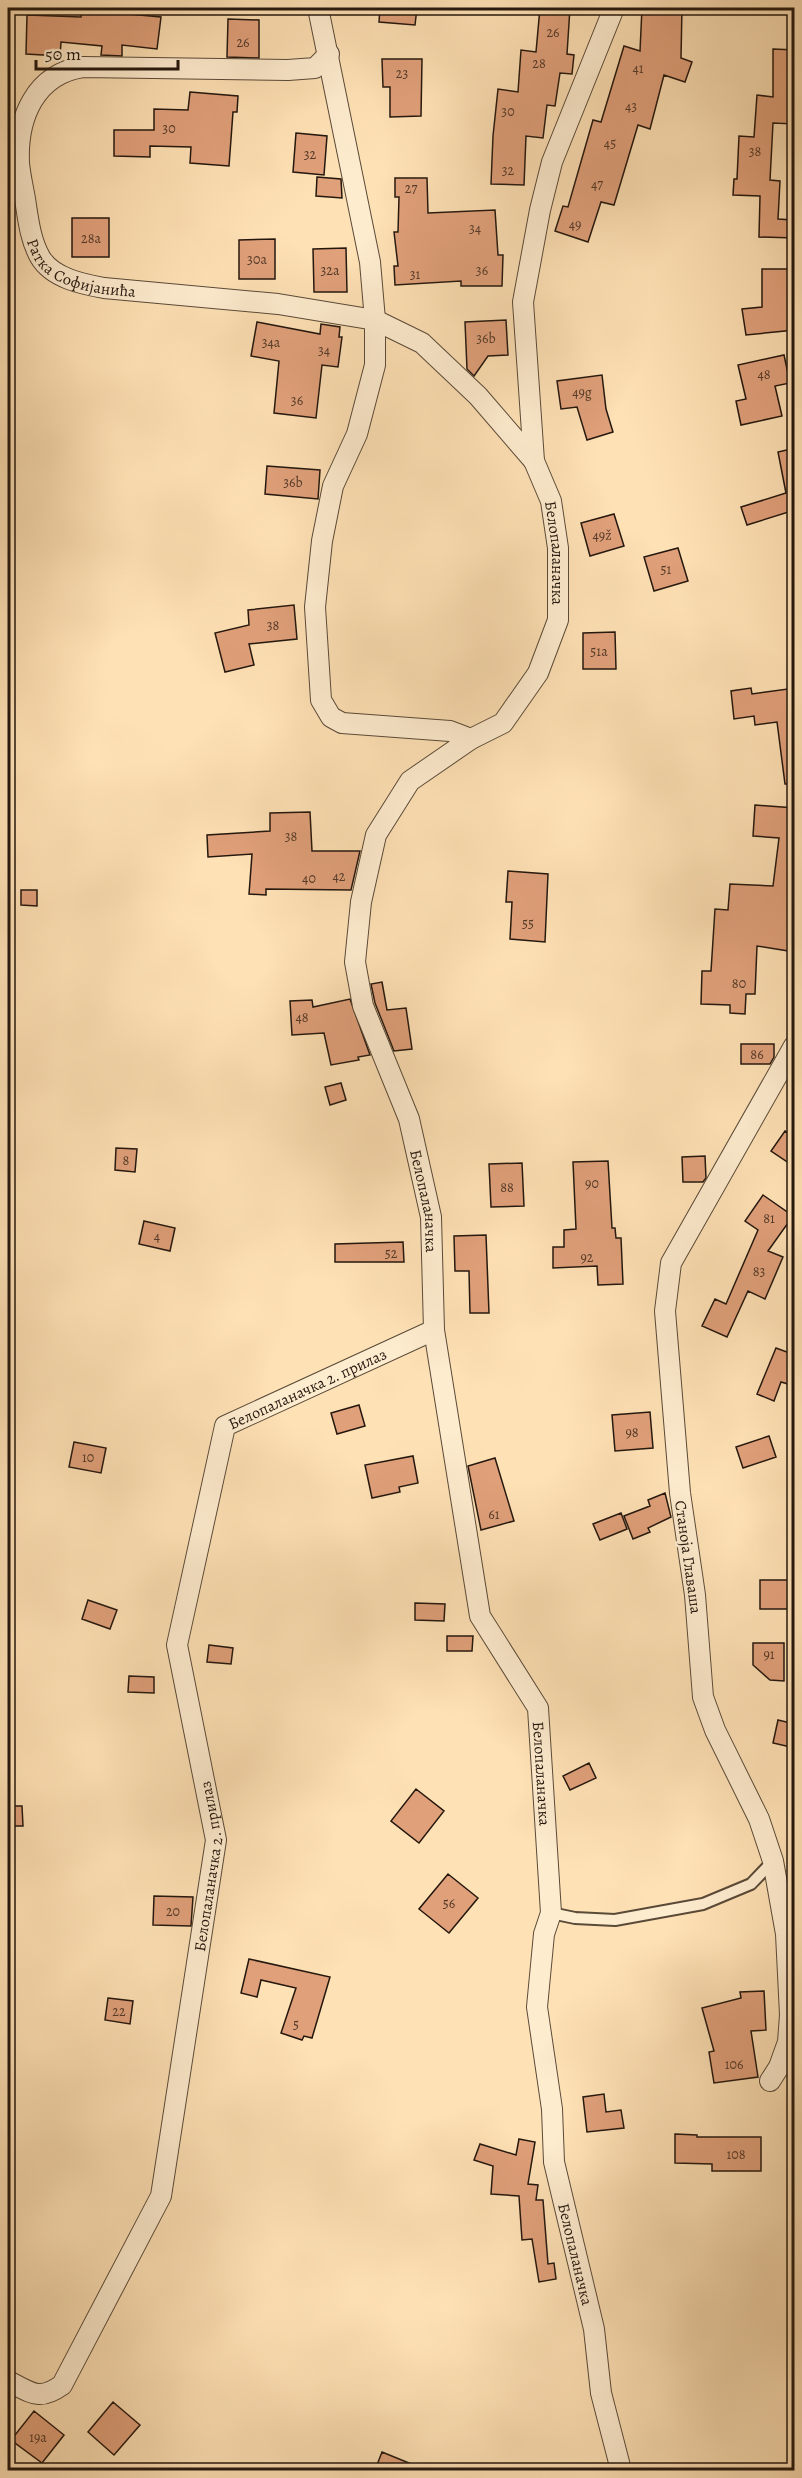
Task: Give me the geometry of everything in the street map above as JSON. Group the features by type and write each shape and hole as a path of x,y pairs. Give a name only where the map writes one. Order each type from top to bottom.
{"street":[{"path":"318,8 370,262 375,320 375,365 357,434 333,486 322,541 315,607 321,700 331,717 342,723 450,731 471,739"},
{"name":"Белопаланачка","path":"614,8 552,162 523,302 534,461 551,501 558,548 558,620 538,673 502,723 471,739 410,781 376,835 361,902 355,963 363,1006 409,1119 431,1217 434,1330 480,1616 538,1708 551,1913 544,1934 537,2007 552,2109 554,2162 594,2329 602,2393 621,2470"},
{"name":"Ратка Софијанића","path":"329,54 315,68 288,70 83,67 59,72 37,94 27,109 19,161 30,229 40,257 52,269 76,283 104,288 278,304 375,320 422,343 478,396 534,461"},
{"name":"Станоја Главаша","path":"770,2081 779,2067 788,2042 786,1934 773,1861 759,1819 716,1730 703,1697 695,1595 680,1493 665,1311 671,1263 795,1046"},
{"name":"Белопаланачка 2. прилаз","path":"8,2381 34,2394 49,2394 62,2385 161,2196 216,1840 177,1645 225,1426 434,1330"}],"lane":[{"path":"551,1913 575,1918 615,1920 703,1904 751,1884 773,1861"}],"building":[{"path":"82,8 119,8 118,13 161,17 157,49 122,45 122,56 101,55 102,46 61,42 60,56 26,54 27,15 81,17"},
{"path":"380,8 417,8 415,25 379,22"},
{"path":"540,8 570,8 567,54 574,55 572,74 560,73 555,106 547,105 543,138 526,136 524,185 491,184 498,89 518,92 521,50 536,52"},
{"path":"642,8 682,8 681,58 692,62 685,82 664,75 650,129 638,125 614,205 601,202 588,242 555,231 563,206 568,207 593,120 601,122 624,46 640,51"},
{"path":"228,19 259,20 259,58 227,57"},
{"path":"773,49 795,50 795,124 773,123 770,180 780,181 778,219 793,220 795,238 759,237 760,196 733,195 734,179 737,179 739,136 754,137 757,95 773,97"},
{"path":"382,59 422,59 421,116 390,117 390,87 383,87"},
{"path":"190,92 238,96 237,112 233,112 229,166 190,163 191,147 150,146 150,157 114,156 114,130 154,130 154,109 188,110"},
{"path":"296,133 327,136 324,175 293,172"},
{"path":"317,177 341,179 342,198 316,196"},
{"path":"395,178 427,178 428,213 495,210 498,255 503,255 502,286 461,286 461,281 395,285 394,266 398,266 394,232 398,232 399,197 395,197"},
{"path":"72,218 109,218 109,257 72,257"},
{"path":"275,239 275,279 239,279 239,240"},
{"path":"346,248 347,292 314,292 313,249"},
{"path":"762,269 795,269 795,330 746,335 742,309 762,307"},
{"path":"506,320 508,355 488,356 474,376 467,369 465,322"},
{"path":"257,322 320,334 321,324 340,327 339,337 342,337 338,367 322,365 316,418 274,413 279,361 251,356"},
{"path":"784,355 790,383 775,386 782,416 741,425 736,401 746,399 738,365"},
{"path":"602,375 606,409 613,432 587,440 577,407 561,409 557,381"},
{"path":"795,448 795,510 747,525 741,507 786,493 778,452"},
{"path":"267,466 320,470 318,499 265,494"},
{"path":"614,514 624,546 590,556 581,523"},
{"path":"678,548 688,581 654,591 644,557"},
{"path":"294,605 297,639 249,644 254,665 225,672 215,633 249,625 248,610"},
{"path":"615,632 616,669 583,669 583,633"},
{"path":"751,688 752,694 795,688 795,722 792,722 795,784 785,784 777,722 755,725 754,716 734,719 731,691"},
{"path":"755,805 795,808 795,952 757,946 755,994 746,994 745,1014 730,1013 730,1005 701,1004 702,971 711,971 715,909 728,910 730,884 773,886 779,838 753,836"},
{"path":"310,812 312,851 360,851 351,890 266,889 266,895 249,894 252,854 208,857 207,835 270,831 270,813"},
{"path":"508,871 548,874 545,942 510,939 512,902 506,902"},
{"path":"21,890 37,890 37,906 21,905"},
{"path":"382,982 387,1010 406,1008 412,1049 394,1051 375,1003 371,984"},
{"path":"350,999 370,1055 358,1057 359,1060 331,1065 324,1033 292,1035 290,1001 312,1000 313,1007"},
{"path":"741,1044 774,1044 774,1057 770,1064 741,1064"},
{"path":"341,1083 346,1100 330,1105 325,1087"},
{"path":"785,1131 795,1137 795,1167 771,1151"},
{"path":"116,1148 137,1149 135,1172 115,1170"},
{"path":"705,1156 706,1178 703,1182 683,1182 682,1157"},
{"path":"608,1161 612,1228 615,1228 616,1238 621,1238 623,1284 598,1285 597,1266 553,1268 553,1247 564,1247 564,1230 576,1229 573,1162"},
{"path":"522,1163 524,1206 491,1207 489,1164"},
{"path":"763,1195 793,1216 768,1251 783,1257 765,1299 748,1291 727,1337 702,1326 715,1299 726,1304 758,1230 745,1221"},
{"path":"144,1221 175,1228 170,1251 139,1244"},
{"path":"486,1235 489,1313 470,1313 469,1271 455,1271 454,1236"},
{"path":"403,1242 404,1262 335,1262 335,1244"},
{"path":"776,1348 795,1355 795,1368 788,1384 781,1382 774,1401 757,1394"},
{"path":"359,1405 365,1426 337,1434 331,1413"},
{"path":"650,1412 653,1448 615,1451 612,1415"},
{"path":"769,1436 776,1457 743,1468 736,1447"},
{"path":"74,1442 106,1448 101,1473 69,1467"},
{"path":"413,1456 418,1483 399,1487 400,1492 372,1498 365,1465"},
{"path":"495,1458 514,1521 481,1530 468,1466"},
{"path":"665,1493 671,1517 648,1528 650,1532 633,1539 624,1516 650,1506 648,1500"},
{"path":"621,1513 627,1529 600,1540 593,1524"},
{"path":"760,1580 793,1580 793,1609 760,1609"},
{"path":"88,1600 117,1610 110,1629 82,1619"},
{"path":"415,1603 445,1604 444,1621 415,1620"},
{"path":"447,1636 473,1636 472,1651 447,1651"},
{"path":"753,1643 784,1643 784,1681 770,1680 753,1665"},
{"path":"209,1645 233,1648 231,1664 207,1662"},
{"path":"129,1676 154,1677 154,1693 128,1692"},
{"path":"778,1720 795,1724 795,1748 773,1743"},
{"path":"589,1763 596,1778 570,1790 563,1776"},
{"path":"416,1789 444,1811 419,1843 391,1821"},
{"path":"8,1806 22,1806 23,1826 8,1826"},
{"path":"448,1874 478,1898 449,1933 419,1909"},
{"path":"154,1896 193,1897 191,1926 153,1925"},
{"path":"249,1959 330,1977 312,2038 304,2036 302,2040 281,2033 296,1988 261,1980 257,1997 241,1993"},
{"path":"764,1991 766,2030 751,2031 758,2077 714,2083 709,2052 714,2051 702,2008 741,1998 740,1992"},
{"path":"108,1998 133,2001 130,2024 105,2020"},
{"path":"604,2094 606,2112 621,2110 624,2128 587,2132 583,2097"},
{"path":"675,2134 697,2135 697,2137 761,2137 761,2171 712,2171 712,2164 675,2163"},
{"path":"519,2139 535,2142 528,2184 538,2185 536,2200 543,2200 548,2264 554,2263 556,2279 539,2282 532,2239 522,2240 519,2196 491,2194 493,2166 474,2160 480,2144 516,2155"},
{"path":"113,2402 140,2425 114,2455 88,2432"},
{"path":"34,2411 64,2435 42,2463 11,2440"},
{"path":"382,2452 426,2470 375,2470"}]}
